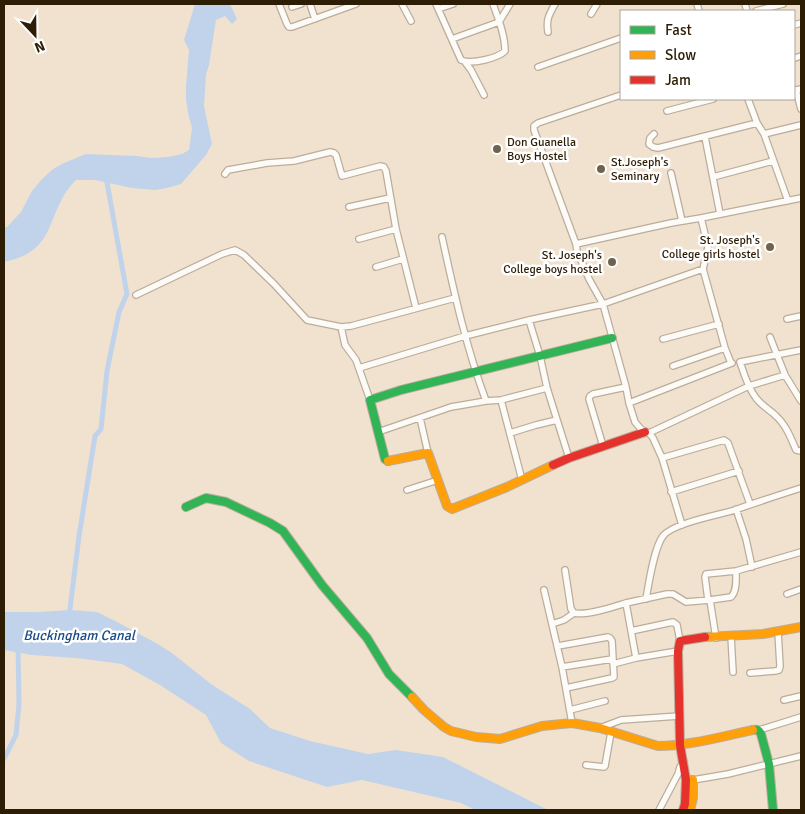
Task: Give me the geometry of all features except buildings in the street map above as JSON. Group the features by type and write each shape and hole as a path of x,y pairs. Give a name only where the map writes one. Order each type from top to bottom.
{"street":[{"path":"279,4 289,27 356,4"},
{"path":"292,7 301,4"},
{"path":"310,4 315,19"},
{"path":"402,4 410,21"},
{"path":"454,4 438,6 462,60 471,70 484,95"},
{"path":"465,62 486,60 503,54 505,51 493,4"},
{"path":"452,39 499,22 510,4"},
{"path":"548,32 547,19 555,4"},
{"path":"592,14 597,4"},
{"path":"760,10 783,4"},
{"path":"538,67 620,38"},
{"path":"797,89 801,109"},
{"path":"620,95 538,123 534,126 534,130 577,251 589,279 603,304 629,404 637,426 656,443 662,458 679,526"},
{"path":"666,111 709,100"},
{"path":"748,100 757,123 764,134 788,201"},
{"path":"654,134 650,138 649,144 658,148 757,123"},
{"path":"764,134 801,125"},
{"path":"705,137 720,214"},
{"path":"225,174 228,170 294,161 332,152 336,155 342,176 380,166 384,168 396,229 416,308"},
{"path":"713,177 773,161"},
{"path":"671,173 682,221"},
{"path":"349,207 390,198"},
{"path":"576,244 801,198"},
{"path":"701,218 708,247 703,269 731,363"},
{"path":"359,238 396,229"},
{"path":"442,237 465,336 486,401"},
{"path":"136,295 222,254 235,250 244,255 274,284 307,320 341,327 351,326 455,298"},
{"path":"376,267 403,259"},
{"path":"358,368 465,336 603,304 703,269"},
{"path":"787,319 801,316"},
{"path":"529,320 547,388 569,458"},
{"path":"663,339 719,324"},
{"path":"341,327 346,347 356,360 370,400 387,461 428,453"},
{"path":"770,337 785,375 801,401"},
{"path":"370,400 475,371 612,338"},
{"path":"673,366 726,348"},
{"path":"629,404 731,363 777,356 801,350"},
{"path":"740,362 749,386 756,398 782,422 796,450 801,451"},
{"path":"420,418 428,453 447,506 452,509 569,458 647,433 749,386 785,375"},
{"path":"603,446 589,399 590,396 626,387"},
{"path":"378,432 451,406 501,400 547,388"},
{"path":"501,400 522,480"},
{"path":"510,433 557,420"},
{"path":"662,458 724,440 728,443 750,504"},
{"path":"671,492 739,471"},
{"path":"406,490 438,480"},
{"path":"646,598 650,572 660,541 668,531 801,488"},
{"path":"186,507 206,498 226,502 283,531 322,585 367,638 389,674 424,710 451,731 476,737 500,739 542,726 572,723 600,728 658,746 680,745 716,736 754,729 759,730 801,718"},
{"path":"736,509 746,539 752,567"},
{"path":"716,638 706,574 736,571 801,552"},
{"path":"566,570 571,609 574,613"},
{"path":"552,624 564,620 574,613 580,614 667,594 677,596 686,602 731,597 735,586 736,571"},
{"path":"787,594 801,589"},
{"path":"544,590 558,646 572,723"},
{"path":"626,603 636,658"},
{"path":"631,631 674,622 677,624 680,641 678,651 680,745 693,798 690,810"},
{"path":"680,641 695,638 716,638 801,629"},
{"path":"750,673 778,670 780,666 778,632"},
{"path":"731,636 733,672"},
{"path":"558,646 608,638 612,641 612,662 615,675 612,678 566,688"},
{"path":"562,667 612,662 678,651"},
{"path":"784,700 801,696"},
{"path":"570,710 605,701"},
{"path":"600,728 621,720 679,716"},
{"path":"759,730 769,764 773,810"},
{"path":"586,765 605,766 611,732"},
{"path":"690,780 728,774 801,756"},
{"path":"659,810 684,762"},
{"path":"683,810 690,780"}],"water":[{"path":"195,4 230,4 237,19 232,24 225,16 216,20 206,75 204,106 212,144 206,155 181,184 167,188 155,190 132,188 95,180 76,180 63,197 47,233 38,246 23,256 4,262 4,228 21,212 32,191 53,169 86,154 151,158 168,157 182,154 189,150 192,128 186,99 186,86 189,50 184,40"},
{"name":"Buckingham Canal","path":"71,610 97,612 156,643 172,653 211,684 250,709 270,728 310,741 368,754 396,750 443,757 548,810 475,810 461,803 362,780 327,787 249,761 221,743 206,715 160,685 122,664 32,655 4,650 4,612"}],"waterway":[{"path":"69,617 79,536 95,436 101,429 107,371 119,312 127,294 106,177"},
{"path":"4,759 16,735 19,704 18,647"}],"traffic: fast":[{"path":"388,461 385,459 370,400 401,390 612,338"},
{"path":"186,507 206,498 226,502 283,531 322,585 367,638 389,674 412,697"},
{"path":"753,730 758,730 761,734 769,764 773,810"}],"traffic: slow":[{"path":"388,461 428,453 447,506 452,509 507,487 553,465"},
{"path":"705,637 763,634 801,627"},
{"path":"412,697 444,727 451,731 476,737 500,739 542,726 572,723 600,728 658,746 670,746 694,743 753,730"},
{"path":"686,780 693,780 693,798 690,810"}],"traffic: jam":[{"path":"553,465 645,432"},
{"path":"683,810 686,780 680,745 678,651 680,641 705,637"}],"place":[{"name":"Don Guanella Boys Hostel","path":"497,149"},
{"name":"St.Joseph's Seminary","path":"601,169"},
{"name":"St. Joseph's College girls hostel","path":"770,247"},
{"name":"St. Joseph's College boys hostel","path":"612,262"}]}
